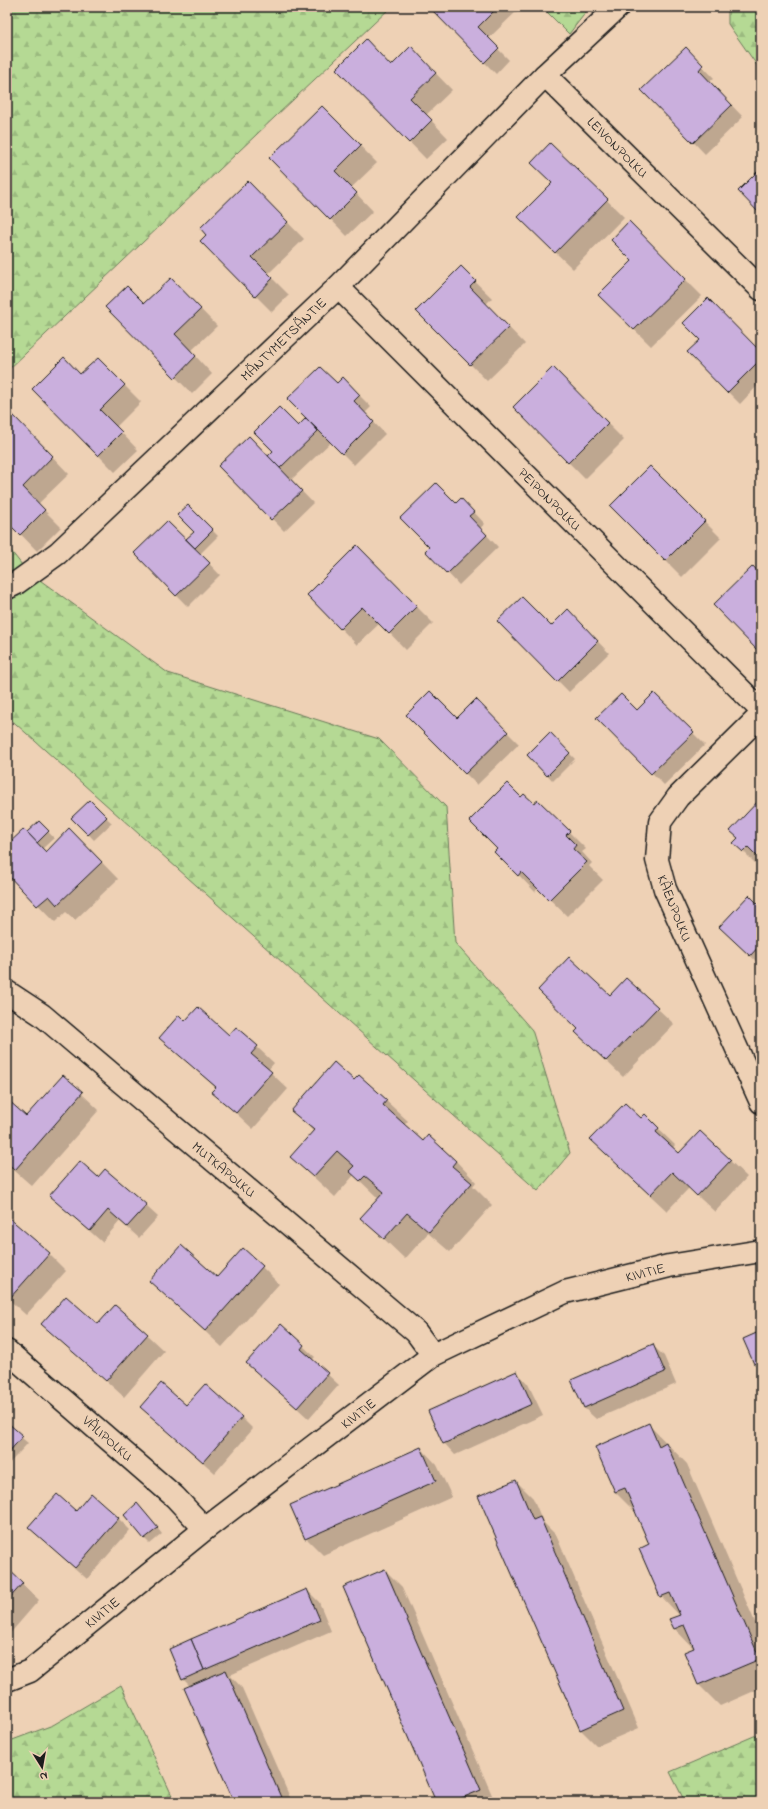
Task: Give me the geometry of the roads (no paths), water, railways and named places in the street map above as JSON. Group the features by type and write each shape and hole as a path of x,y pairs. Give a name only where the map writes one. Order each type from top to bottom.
{"street":[{"path":"545,75 618,7"},
{"name":"MÄNTYMETSÄNTIE","path":"7,588 15,584 58,553 338,287 545,75"},
{"name":"LEIVONPOLKU","path":"545,75 761,289"},
{"name":"PEIPONPOLKU","path":"338,287 761,710"},
{"name":"KÄENPOLKU","path":"761,716 673,803 660,822 657,860 665,889 761,1102"},
{"name":"MUTKAPOLKU","path":"7,992 42,1015 416,1332 433,1355"},
{"name":"KIVITIE","path":"7,1680 30,1671 205,1529 433,1355 565,1292 669,1266 761,1251"},
{"name":"VÄLIPOLKU","path":"7,1351 175,1497 205,1529"}]}
